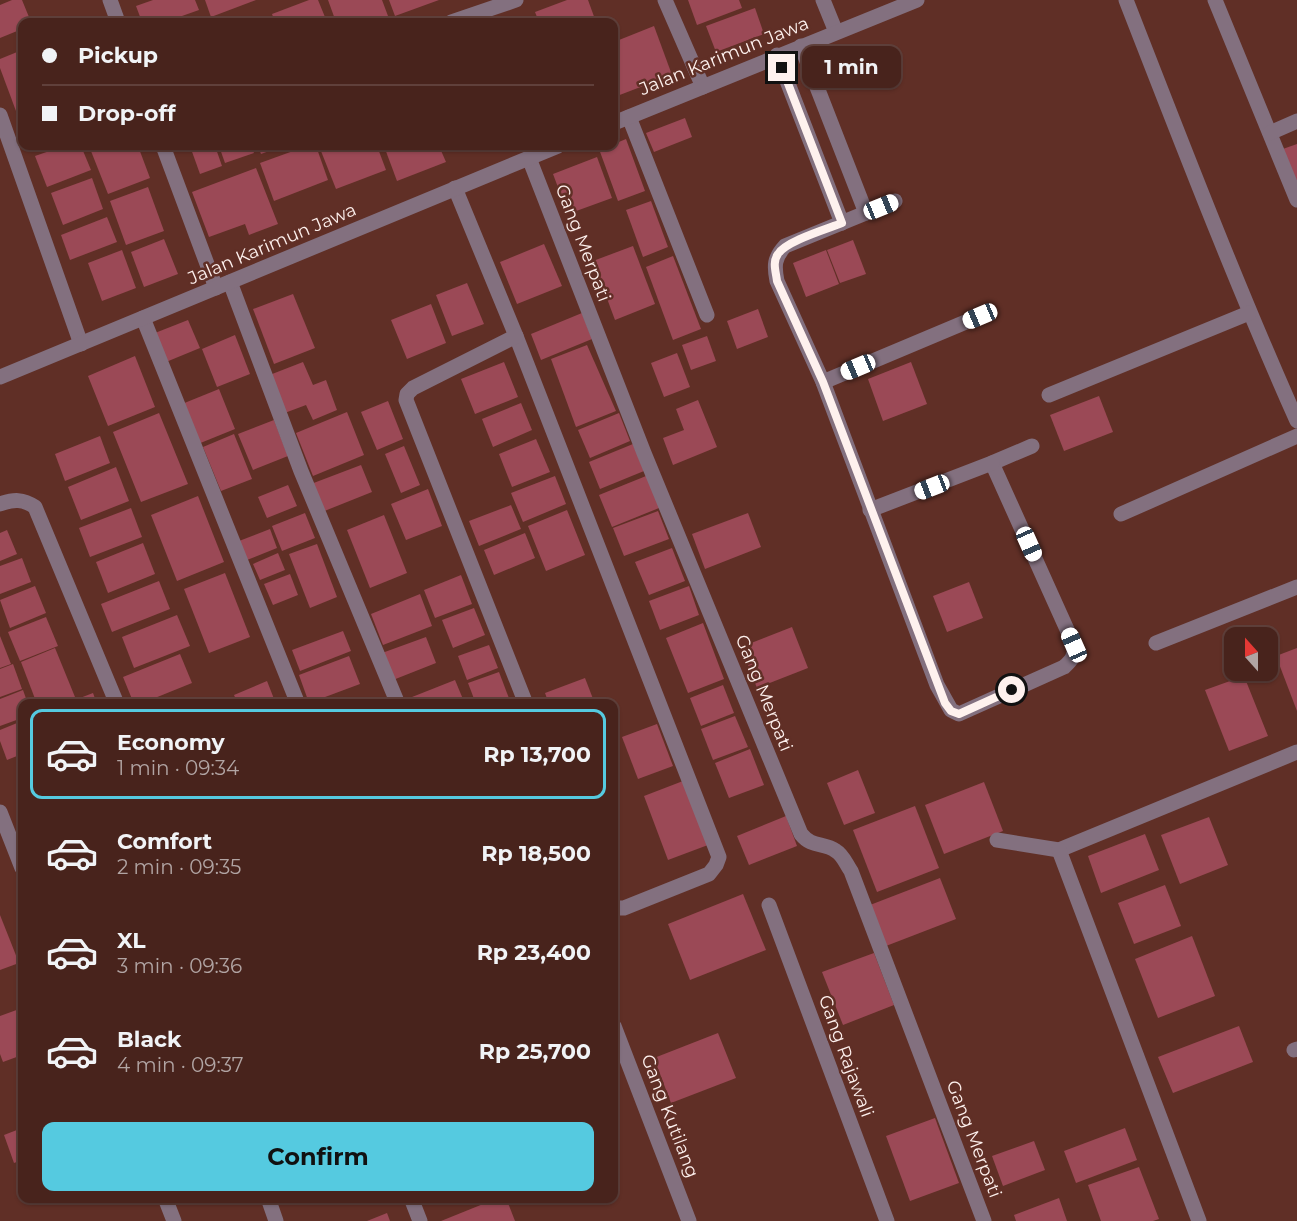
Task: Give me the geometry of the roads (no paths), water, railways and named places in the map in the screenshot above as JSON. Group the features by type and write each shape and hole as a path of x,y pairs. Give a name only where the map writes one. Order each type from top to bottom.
{"street":[{"path":"110,0 117,18"},
{"path":"463,18 516,0"},
{"path":"665,0 703,87"},
{"path":"823,0 836,32"},
{"name":"Jalan Karimun Jawa","path":"618,121 917,0"},
{"path":"1126,0 1249,313 1297,421"},
{"path":"1215,0 1297,200"},
{"path":"801,46 866,213"},
{"path":"777,55 842,223"},
{"path":"0,115 81,344"},
{"path":"629,117 706,315"},
{"path":"1270,133 1297,121"},
{"path":"165,150 396,699"},
{"name":"Jalan Karimun Jawa","path":"0,377 548,150"},
{"name":"Gang Merpati","path":"529,158 644,453 801,834 806,841 833,848 840,854 851,871 984,1221"},
{"path":"454,188 516,336 719,857 709,874 624,908 618,908"},
{"path":"895,201 785,246 778,254 774,264 777,281 823,382 937,685 951,711 959,714 1064,667 1074,654 1074,645 992,463"},
{"path":"1049,395 1249,313"},
{"path":"823,382 980,316"},
{"path":"143,318 296,699"},
{"path":"516,336 413,388 407,394 406,400 523,699"},
{"path":"1121,514 1297,436"},
{"path":"870,510 1032,446"},
{"path":"0,504 10,500 24,500 36,507 115,699"},
{"path":"1156,643 1297,586"},
{"path":"997,840 1059,850 1297,752"},
{"path":"0,812 18,858"},
{"path":"1059,850 1199,1221"},
{"name":"Gang Rajawali","path":"769,904 886,1221"},
{"name":"Gang Kutilang","path":"618,1036 689,1221"},
{"path":"167,1203 174,1221"},
{"path":"270,1203 276,1221"},
{"path":"413,1203 420,1221"}]}
